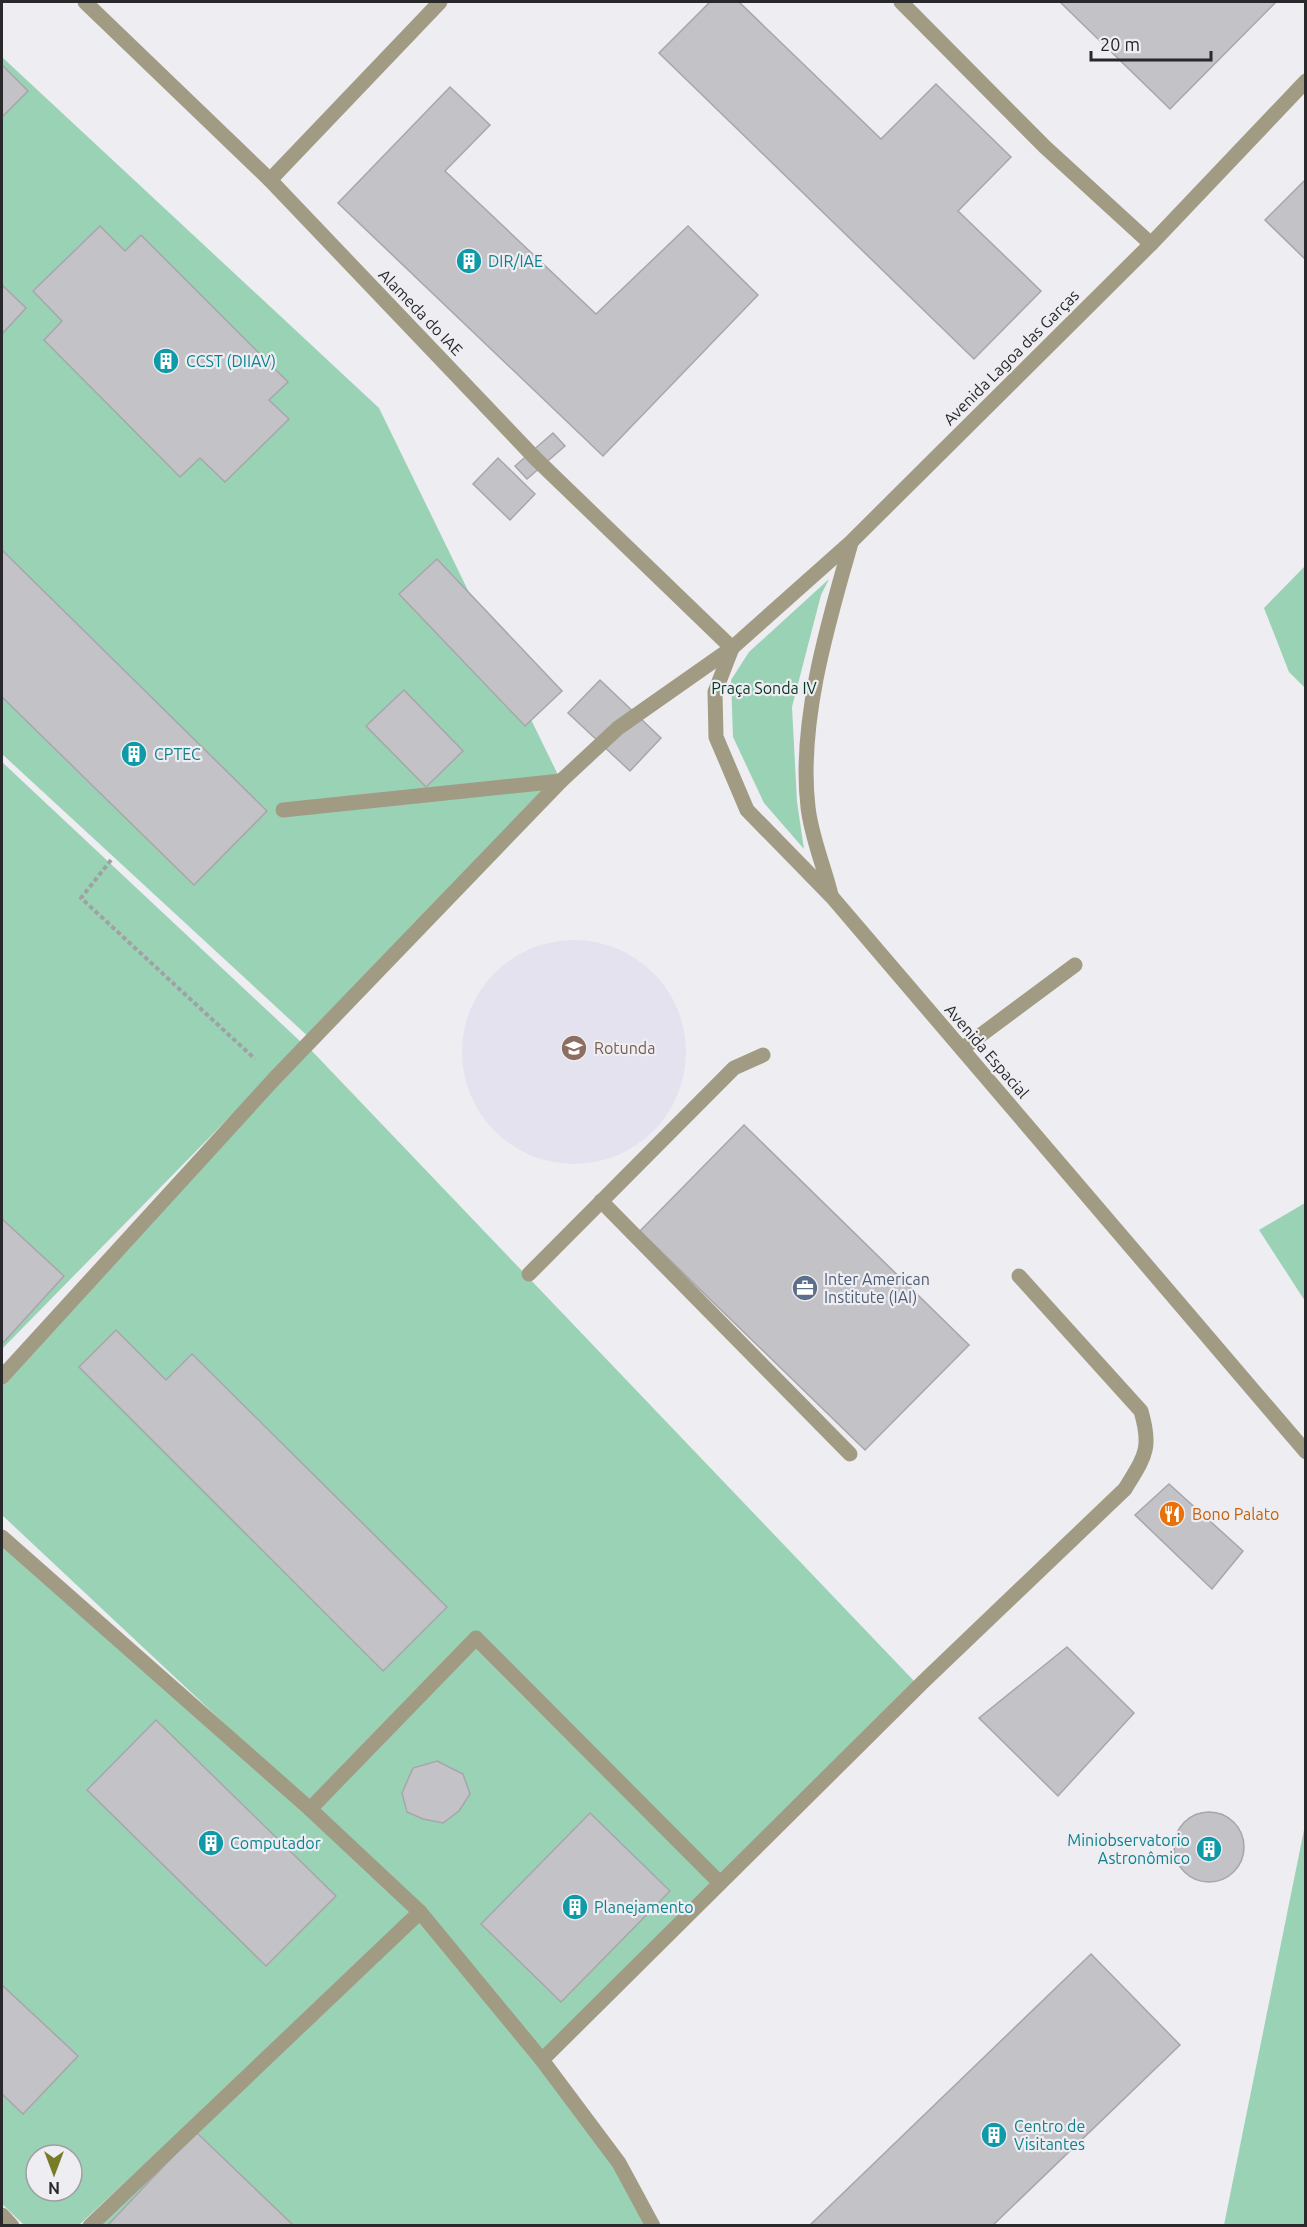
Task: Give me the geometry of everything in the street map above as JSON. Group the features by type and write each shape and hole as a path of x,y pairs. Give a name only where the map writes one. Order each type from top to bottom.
{"lane":[{"name":"Alameda do IAE","path":"85,2 270,180 536,459 732,648"},
{"path":"270,180 440,2"},
{"path":"901,2 1045,147 1151,244"},
{"name":"Avenida Lagoa das Garças","path":"2,1377 276,1078 561,781 618,728 732,648 851,542 1151,244 1305,81"},
{"path":"832,897 808,808 805,750 830,616 851,542"},
{"name":"Avenida Espacial","path":"732,648 715,692 716,737 747,810 832,897 1305,1452"},
{"path":"283,810 561,781"},
{"path":"962,1049 1075,965"},
{"path":"529,1274 734,1068 763,1055"},
{"path":"601,1201 850,1454"},
{"path":"542,2060 923,1682 1125,1489 1142,1461 1148,1436 1141,1411 1019,1276"},
{"path":"2,1537 310,1809 420,1912 542,2060 618,2163 653,2226"},
{"path":"310,1809 476,1638 720,1883"},
{"path":"90,2226 420,1912"},
{"path":"2,2215 12,2226"}],"path":[{"path":"111,860 81,898 276,1078"}],"shaded area":[{"name":"Rotunda","path":"563,940 585,940 617,948 637,958 654,972 668,989 682,1019 686,1052 682,1085 678,1095 668,1115 654,1132 637,1146 607,1160 585,1164 563,1164 541,1160 511,1146 494,1132 480,1115 466,1085 462,1063 462,1041 466,1019 480,989 494,972 511,958 541,944"}],"green space":[{"path":"2,57 379,408 561,781 312,1040 2,754"},
{"path":"1305,566 1305,688 1289,672 1264,608"},
{"name":"Praça Sonda IV","path":"829,579 821,595 792,707 797,802 804,849 764,803 733,737 731,680 749,652"},
{"path":"2,762 302,1043 2,1349"},
{"path":"310,1049 915,1682 542,2054 421,1908 2,1515 2,1383"},
{"path":"1305,1203 1305,1301 1259,1230"},
{"path":"2,1530 417,1912 79,2225 24,2225 2,2204"},
{"path":"1305,1825 1305,2225 1224,2225"},
{"path":"420,1912 542,2060 653,2226 90,2226"}],"building":[{"path":"710,2 739,2 881,139 936,84 1011,157 958,211 1041,291 974,359 659,53"},
{"path":"1060,2 1276,2 1170,109"},
{"path":"2,65 28,91 2,117"},
{"name":"DIR/IAE","path":"450,87 490,125 445,171 596,314 688,226 758,295 603,456 338,203"},
{"path":"1306,179 1306,260 1265,220"},
{"name":"CCST (DIIAV)","path":"100,226 125,251 141,235 288,382 269,400 289,419 225,482 200,458 180,477 44,340 62,321 33,291"},
{"path":"2,285 26,308 2,334"},
{"path":"553,433 565,446 527,479 515,466"},
{"path":"498,458 535,494 510,520 473,484"},
{"name":"CPTEC","path":"2,550 267,811 194,885 2,697"},
{"path":"437,559 562,691 525,726 399,594"},
{"path":"600,680 661,738 630,771 568,713"},
{"path":"404,690 463,751 426,787 366,726"},
{"name":"Inter American Institute (IAI)","path":"744,1125 969,1345 865,1450 640,1231"},
{"path":"2,1219 64,1276 2,1344"},
{"path":"116,1330 166,1380 192,1354 447,1607 383,1671 79,1367"},
{"path":"1169,1484 1243,1551 1212,1589 1135,1515"},
{"path":"1067,1647 1134,1713 1058,1796 979,1718"},
{"name":"Computador","path":"156,1720 336,1896 266,1966 87,1790"},
{"path":"437,1761 463,1774 470,1794 459,1811 443,1823 423,1819 407,1812 402,1793 413,1768"},
{"name":"Miniobservatorio Astronômico","path":"1209,1812 1222,1815 1234,1822 1241,1834 1244,1847 1241,1860 1234,1872 1222,1879 1209,1882 1196,1879 1184,1872 1177,1860 1174,1847 1177,1834 1184,1822 1196,1815"},
{"name":"Planejamento","path":"590,1813 670,1891 561,2002 481,1924"},
{"name":"Centro de Visitantes","path":"1091,1954 1180,2045 992,2226 809,2226"},
{"path":"2,1985 78,2056 23,2114 2,2094"},
{"path":"196,2132 294,2226 107,2226"}],"place":[{"name":"DIR/IAE","path":"469,261"},
{"name":"CCST (DIIAV)","path":"166,361"},
{"name":"CPTEC","path":"134,754"},
{"name":"Rotunda","path":"574,1048"},
{"name":"Inter American Institute (IAI)","path":"805,1288"},
{"name":"Bono Palato","path":"1172,1514"},
{"name":"Computador","path":"211,1843"},
{"name":"Miniobservatorio Astronômico","path":"1209,1849"},
{"name":"Planejamento","path":"575,1907"},
{"name":"Centro de Visitantes","path":"994,2135"}]}
